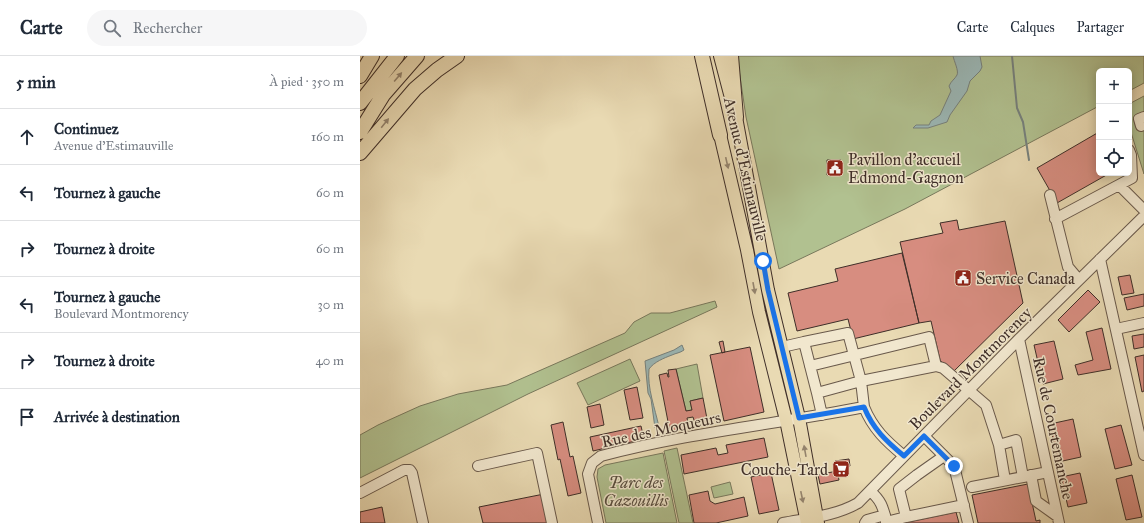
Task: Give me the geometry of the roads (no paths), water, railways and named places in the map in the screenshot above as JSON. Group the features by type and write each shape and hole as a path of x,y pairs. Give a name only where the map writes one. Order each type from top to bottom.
{"highway":[{"path":"360,76 372,56"},
{"path":"360,103 397,56"},
{"path":"360,132 383,95 417,56"},
{"path":"360,153 415,89 437,70 457,56"},
{"path":"702,56 720,134"},
{"path":"731,56 736,117"}],"main road":[{"name":"Avenue d'Estimauville","path":"705,56 720,134 747,250 759,312 812,521"},
{"name":"Avenue d'Estimauville","path":"720,56 736,117 768,290 799,418 812,521"}],"street":[{"path":"1055,219 1132,178 1132,176"},
{"path":"1119,185 1144,210"},
{"path":"1050,195 1068,267 1079,280"},
{"name":"Boulevard Montmorency","path":"783,523 812,521 846,510 858,503 1019,339 1144,216"},
{"path":"1100,259 1144,455"},
{"path":"1116,329 1144,323"},
{"path":"782,347 848,333 861,381 864,407 870,421 886,441 904,456"},
{"path":"810,366 930,337 936,366"},
{"name":"Rue de Courtemanche","path":"1019,339 1058,519"},
{"path":"804,342 822,415"},
{"path":"817,393 861,381 936,366 943,368 986,404 999,445 1005,480"},
{"name":"Rue des Moqueurs","path":"598,523 588,476 591,466 599,458 706,434 864,407"},
{"path":"924,436 954,466 968,523"},
{"path":"999,445 1016,440 1036,501 1058,519"},
{"path":"478,466 537,453 552,523"},
{"path":"906,517 900,490 917,475 944,456"},
{"path":"360,493 404,470 410,470 412,473 423,523"},
{"path":"972,487 1048,472"},
{"path":"870,491 878,498 883,506 886,520"},
{"path":"865,523 867,520 886,520 906,517 964,505"}],"water":[{"path":"953,56 980,56 982,67 970,81 967,91 950,115 947,122 928,128 913,128 916,125 929,125 931,121 940,115 951,91 949,86 957,73"},
{"path":"682,345 684,350 659,360 649,369 650,391 659,427 655,428 651,399 648,393 645,361 674,350"}],"waterway":[{"path":"1012,56 1017,108 1023,122 1029,160"}],"place":[{"name":"Pavillon d'accueil Edmond-Gagnon","path":"835,168"},
{"name":"Service Canada","path":"963,278"},
{"name":"Couche-Tard","path":"841,469"}],"park label":[{"name":"Parc des Gazouillis","path":"636,491"}]}
